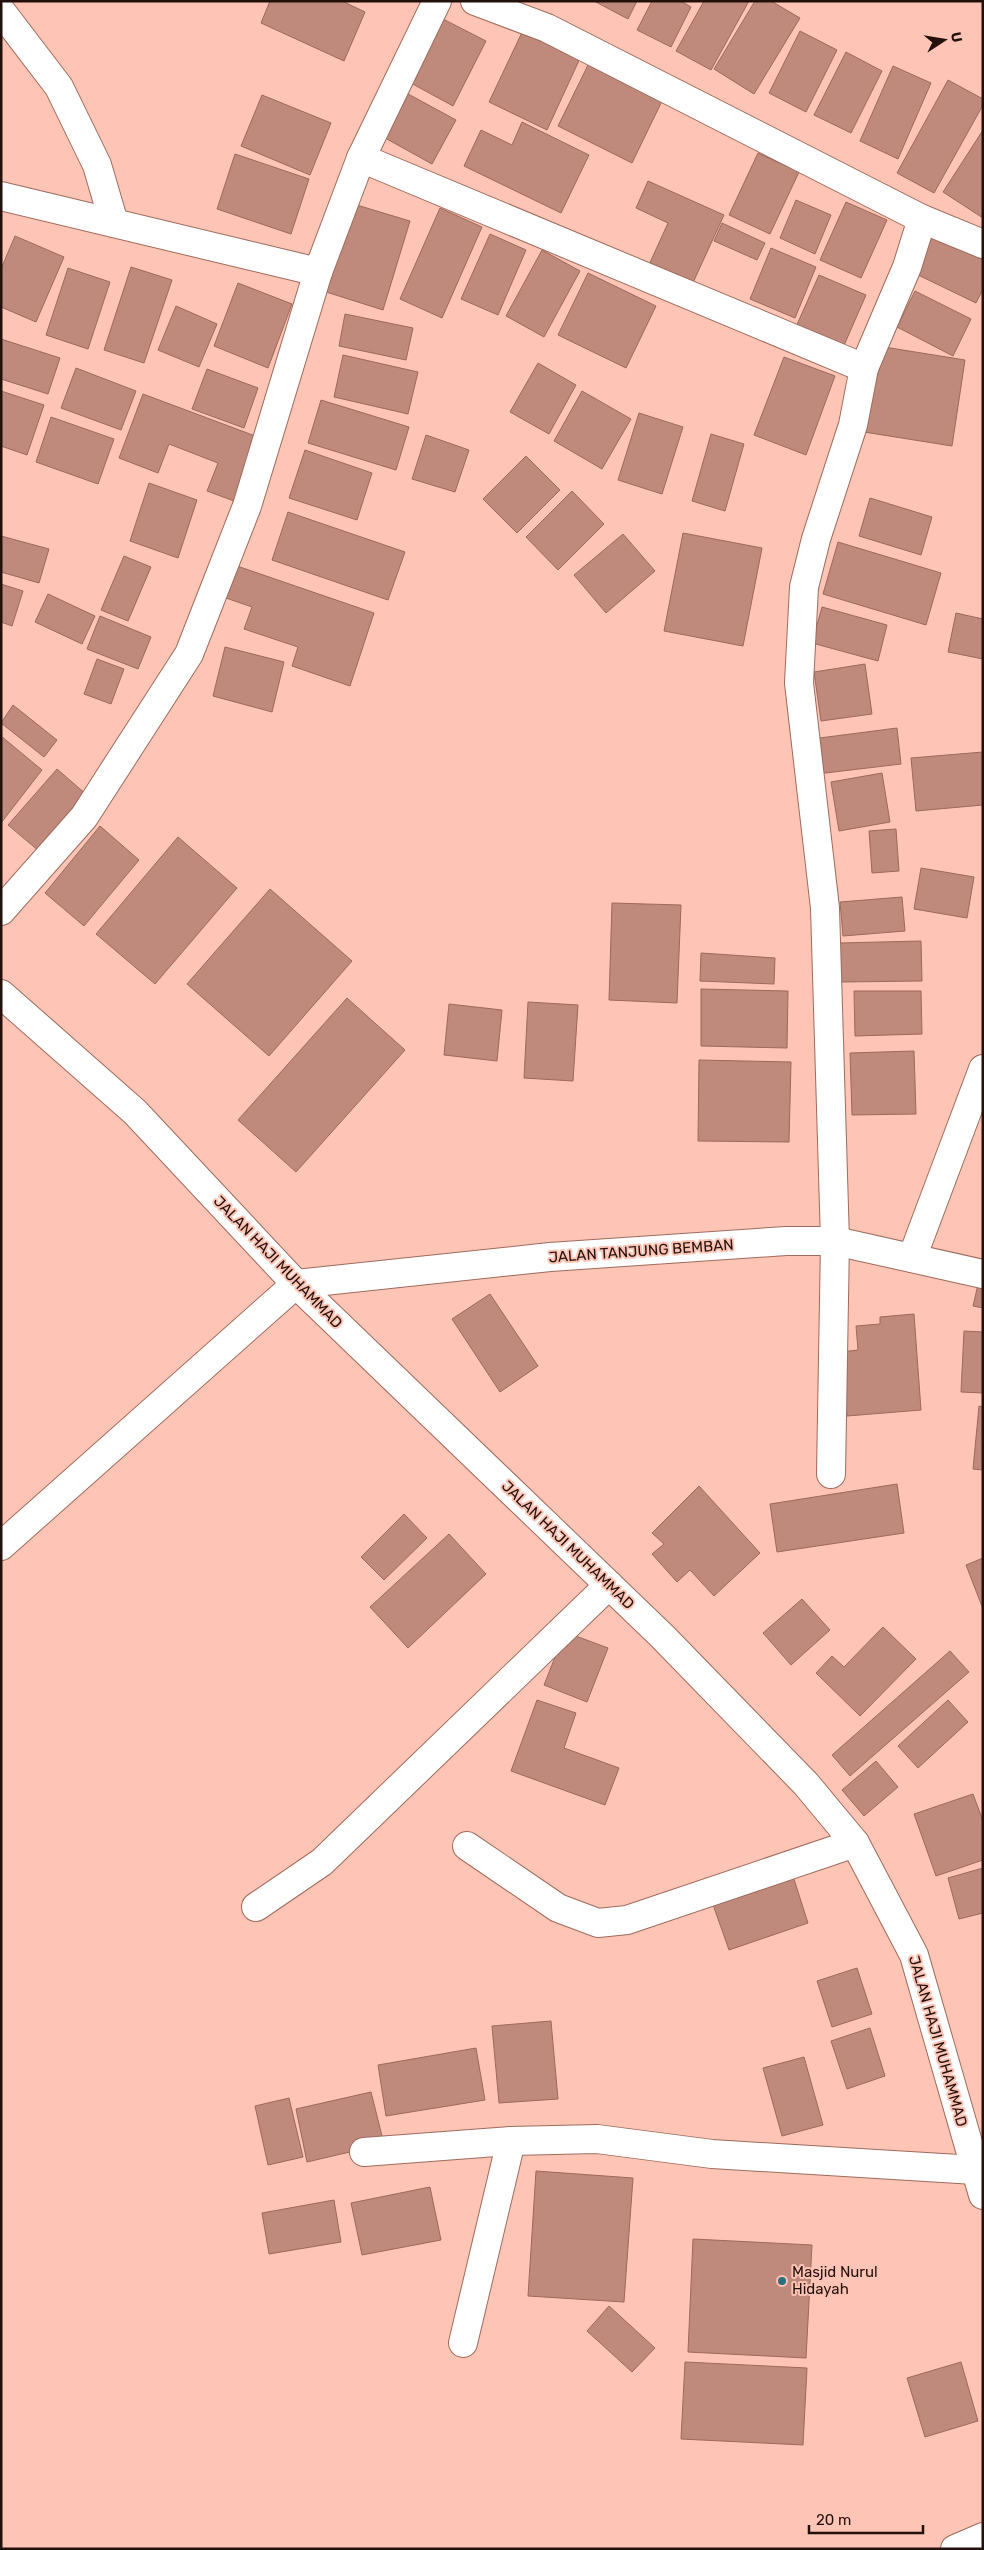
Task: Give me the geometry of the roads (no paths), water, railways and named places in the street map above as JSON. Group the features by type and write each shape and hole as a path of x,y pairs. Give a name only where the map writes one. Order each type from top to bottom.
{"street":[{"path":"1,910 84,817 189,654 247,506 318,272 361,158 437,1"},
{"path":"475,1 547,28 922,219 983,244"},
{"path":"1,11 60,87 96,165 114,224"},
{"path":"361,158 864,368"},
{"path":"1,196 318,272"},
{"path":"831,1474 835,1241 824,908 799,684 804,588 816,539 853,425 864,368 907,267 922,219"},
{"name":"JALAN HAJI MUHAMMAD","path":"1,994 135,1112 296,1284 737,1711 806,1784 855,1843 914,1954 979,2182"},
{"path":"912,1258 983,1069"},
{"name":"JALAN TANJUNG BEMBAN","path":"296,1284 550,1256 786,1241 835,1241 983,1274"},
{"path":"1,1546 296,1284"},
{"path":"256,1907 322,1862 609,1585"},
{"path":"467,1846 558,1908 598,1923 627,1920 855,1843"},
{"path":"364,2152 511,2141 598,2139 712,2154 979,2182"},
{"path":"463,2343 511,2141"},
{"path":"955,2549 983,2537"}],"place":[{"name":"Masjid Nurul Hidayah","path":"782,2281"}]}
